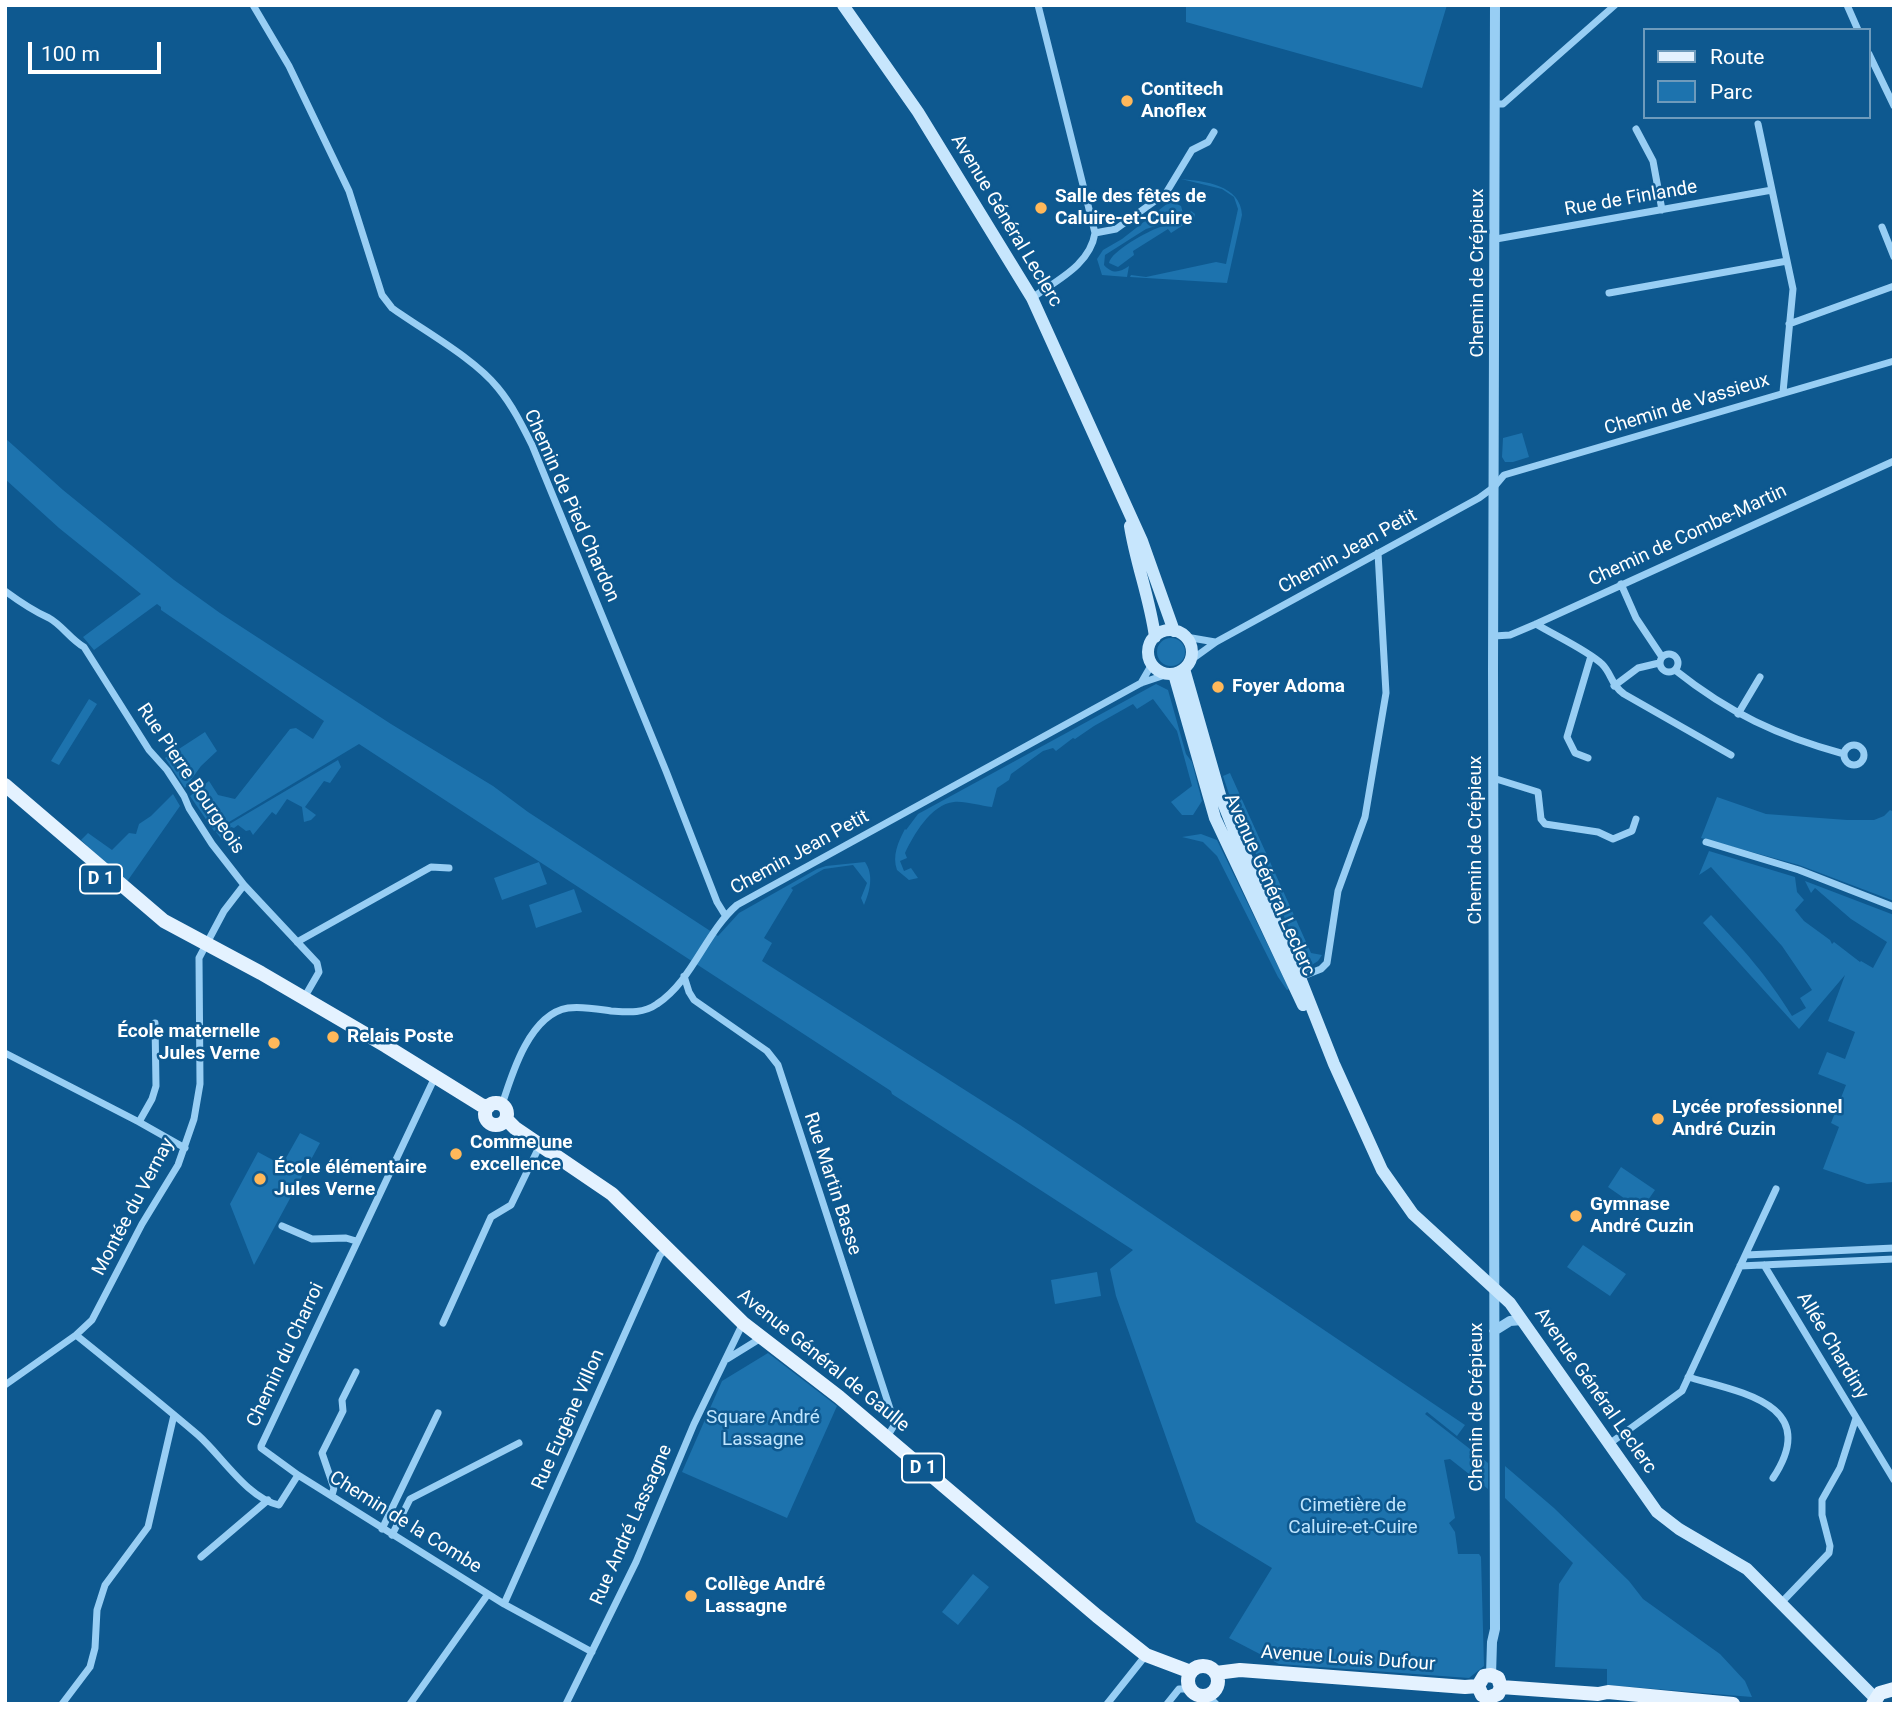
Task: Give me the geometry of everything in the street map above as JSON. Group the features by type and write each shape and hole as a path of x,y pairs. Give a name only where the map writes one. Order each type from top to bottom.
{"main road":[{"name":"Avenue Général Leclerc","path":"843,5 925,123 1032,298 1142,541 1180,634"},
{"name":"Avenue Général Leclerc","path":"1127,509 1135,555 1152,609 1155,637"},
{"path":"1167,631 1180,634 1192,649 1179,669 1156,669 1149,651 1155,637 1167,631"},
{"name":"Avenue Général Leclerc","path":"1179,669 1220,795 1296,979 1373,1153 1394,1190 1430,1230 1510,1303 1636,1484 1667,1521 1737,1561 1874,1701"},
{"name":"Avenue Général de Gaulle","path":"5,785 146,907 204,949"},
{"name":"Avenue Général de Gaulle","path":"5,796 154,924 258,979 283,987 481,1105 499,1110 540,1145 612,1194 743,1323 821,1382 1097,1616 1146,1655 1191,1672"},
{"path":"1205,1666 1216,1673 1217,1686 1212,1699 1198,1695 1191,1689 1188,1680 1196,1668 1205,1666"},
{"name":"Avenue Louis Dufour","path":"1216,1673 1240,1670 1478,1686"},
{"path":"1495,1696 1497,1678 1484,1676 1478,1686 1482,1695 1495,1696 1601,1698 1620,1704"},
{"path":"1874,1701 1880,1693 1893,1689"},
{"path":"1601,1698 1608,1692 1733,1704"},
{"path":"1703,1704 1720,1703"}],"street":[{"name":"Chemin de Pied Chardon","path":"253,5 289,66 349,191 363,227 382,295 392,308 482,371 498,388 527,435 666,771 717,902 725,915"},
{"path":"1032,298 1082,263 1093,244 1095,233 1038,5"},
{"name":"Chemin de Crépieux","path":"1491,1675 1495,1629 1493,778 1496,5"},
{"path":"1495,104 1503,104 1615,5"},
{"path":"1847,5 1857,28"},
{"path":"1871,58 1894,106"},
{"path":"1758,124 1793,289 1783,392"},
{"path":"1636,129 1653,161 1662,210"},
{"path":"1095,233 1116,229 1166,193 1192,150 1208,142 1214,132"},
{"name":"Rue de Finlande","path":"1496,239 1772,190"},
{"path":"1882,227 1894,257"},
{"path":"1609,293 1787,261"},
{"path":"1789,324 1894,285"},
{"name":"Chemin de Vassieux","path":"1494,486 1504,475 1894,361"},
{"name":"Chemin de Combe-Martin","path":"1494,636 1510,635 1536,624 1894,461"},
{"name":"Chemin Jean Petit","path":"499,1110 530,1039 546,1017 575,1007 629,1012 647,1010 667,997 715,928 737,905 1141,683 1179,669 1216,642 1479,498 1494,486"},
{"path":"1296,979 1321,969 1326,963 1338,891 1369,799 1386,693 1378,553"},
{"path":"1614,687 1638,668 1661,660 1671,654 1678,665 1670,673 1663,671 1661,660 1636,618 1621,584"},
{"name":"Rue Pierre Bourgeois","path":"5,591 40,616 49,619 73,641 84,647 149,750 167,770 184,796 212,844 244,885 317,963 319,969 303,999"},
{"path":"1536,624 1601,663 1614,687 1731,755"},
{"path":"1180,634 1216,642"},
{"path":"1588,758 1575,753 1567,737 1591,656"},
{"path":"1141,683 1152,664"},
{"path":"1675,670 1738,714 1773,731 1844,754"},
{"path":"1738,714 1760,677"},
{"path":"1493,778 1538,792 1541,819 1545,824 1598,832 1613,839 1632,831 1636,819"},
{"path":"1706,842 1799,870 1894,906"},
{"path":"297,942 431,867 449,868"},
{"name":"Montée du Vernay","path":"5,1385 76,1335 93,1319 139,1230 178,1165 194,1119 200,1084 198,963 224,911 244,885"},
{"name":"Rue Martin Basse","path":"684,976 694,1000 767,1051 778,1065 895,1424 887,1437"},
{"path":"139,1122 156,1086 155,1023"},
{"path":"5,1053 185,1148"},
{"name":"Chemin du Charroi","path":"298,1475 261,1446 435,1077"},
{"path":"443,1323 491,1217 511,1205 540,1145"},
{"path":"1609,1444 1679,1394 1776,1189"},
{"path":"282,1226 313,1238 346,1238 356,1241"},
{"path":"1746,1255 1894,1248"},
{"name":"Rue Eugène Villon","path":"504,1604 660,1255 666,1249"},
{"path":"1740,1266 1894,1259"},
{"name":"Allée Chardiny","path":"1764,1265 1894,1480"},
{"path":"1494,1331 1510,1321 1522,1320"},
{"name":"Rue André Lassagne","path":"566,1704 636,1562 714,1380 743,1323"},
{"path":"76,1335 202,1438 240,1480 276,1506 280,1504 298,1475"},
{"path":"726,1359 761,1338"},
{"path":"332,1496 334,1488 322,1453 343,1411 342,1400 356,1372"},
{"path":"1688,1377 1759,1398 1776,1411 1786,1429 1787,1453 1773,1478"},
{"path":"382,1529 438,1413"},
{"path":"62,1704 85,1675 93,1658 97,1610 105,1585 148,1527 174,1415"},
{"path":"1781,1603 1829,1553 1822,1500 1840,1468 1856,1418"},
{"path":"392,1535 410,1499 519,1443"},
{"name":"Chemin de la Combe","path":"298,1475 488,1594 410,1704"},
{"path":"201,1557 268,1500"},
{"path":"488,1594 592,1652"},
{"path":"1107,1704 1146,1655"},
{"path":"1167,1704 1179,1689 1191,1689"}],"green space":[{"path":"1186,5 1447,5 1422,88 1186,22"},
{"path":"1181,179 1220,186 1235,197 1240,205 1242,215 1227,283 1130,277 1146,277 1216,262 1226,264 1238,209 1234,197 1222,189"},
{"path":"1168,203 1181,206 1181,218 1146,229 1105,255 1104,265 1110,270 1120,271 1129,266 1127,277 1102,275 1097,259 1103,250 1122,239"},
{"path":"1191,211 1195,214 1194,218 1171,233 1168,229 1133,251 1134,255 1118,267 1109,263 1116,253 1131,242 1160,227 1182,223"},
{"path":"1522,433 1529,457 1505,462 1502,457 1503,438"},
{"name":"Cimetière de Caluire-et-Cuire","path":"5,438 63,490 174,580 220,613 391,724 493,786 528,812 718,936 739,913 817,869 865,862 870,883 864,905 861,898 867,883 853,865 824,869 791,888 793,890 764,938 772,943 762,961 1020,1125 1465,1425 1457,1436 1427,1412 1425,1414 1488,1463 1488,1489 1450,1459 1444,1460 1455,1518 1449,1523 1455,1532 1458,1554 1479,1554 1481,1557 1484,1666 1469,1678 1279,1664 1229,1638 1272,1568 1196,1522 1116,1296 1110,1269 1133,1250 359,744 214,831 190,796 209,781 218,795 235,799 290,729 296,728 313,739 324,721 161,610 157,604 94,650 83,637 141,594 59,528 5,479"},
{"path":"1171,638 1181,642 1185,652 1181,662 1171,666 1161,662 1157,652 1161,642"},
{"path":"1156,684 1168,690 1186,754 1192,762 1202,801 1193,815 1182,815 1171,802 1192,786 1177,731 1153,699 1137,709 1133,704 1073,738 1056,751 1053,748 1043,751 1011,774 1009,780 997,788 992,807 954,802 938,808 913,838 905,853 907,858 900,861 904,871 911,868 918,878 909,880 897,870 895,854 898,844 905,829 918,814"},
{"path":"89,699 97,704 59,765 51,761"},
{"path":"205,732 217,751 201,766 185,788 165,758"},
{"path":"338,760 341,767 330,783 324,781 305,807 316,815 311,820 304,822 302,807 287,799 276,815 272,812 253,835 250,830 246,831 238,825 225,832 227,834 223,841 216,832"},
{"path":"1230,773 1311,953 1322,955 1307,968 1229,794 1223,776"},
{"path":"173,794 180,806 126,883 81,840 88,833 112,850 129,833 136,834 139,824"},
{"path":"1717,797 1766,814 1874,820 1890,810 1894,812 1894,901 1799,865 1701,838"},
{"path":"1201,834 1217,840 1289,989 1287,990 1278,977 1217,856 1203,842 1182,837"},
{"path":"1709,851 1795,877 1797,892 1804,900 1795,910 1804,921 1832,944 1834,942 1860,962 1873,968 1887,942 1851,919 1815,888 1811,893 1805,881 1894,915 1894,1182 1867,1184 1823,1169 1839,1127 1831,1123 1846,1085 1818,1074 1827,1052 1845,1059 1855,1032 1828,1021 1845,975 1799,1029 1703,923 1711,915 1754,963 1792,1016 1806,1008 1800,998 1812,990 1782,946 1711,867 1699,875"},
{"path":"539,862 547,884 502,900 494,878"},
{"path":"574,889 582,912 536,928 529,905"},
{"path":"300,1133 320,1143 254,1265 230,1204 258,1152 282,1165"},
{"path":"1621,1167 1655,1190 1641,1210 1608,1187"},
{"path":"1583,1245 1626,1274 1610,1296 1567,1267"},
{"path":"1097,1272 1101,1296 1055,1304 1051,1280"},
{"name":"Square André Lassagne","path":"768,1353 837,1406 787,1518 682,1472 722,1381"},
{"path":"1505,1466 1554,1508 1629,1581 1643,1599 1720,1654 1745,1681 1752,1697 1607,1685 1607,1669 1555,1667 1559,1584 1573,1563 1505,1498"},
{"path":"973,1574 989,1587 958,1625 942,1612"}],"place":[{"name":"Contitech Anoflex","path":"1127,101"},
{"name":"Salle des fêtes de Caluire-et-Cuire","path":"1041,208"},
{"name":"Foyer Adoma","path":"1218,687"},
{"name":"Relais Poste","path":"333,1037"},
{"name":"École maternelle Jules Verne","path":"274,1043"},
{"name":"Lycée professionnel André Cuzin","path":"1658,1119"},
{"name":"Comme une excellence","path":"456,1154"},
{"name":"École élémentaire Jules Verne","path":"260,1179"},
{"name":"Gymnase André Cuzin","path":"1576,1216"},
{"name":"Collège André Lassagne","path":"691,1596"}]}
